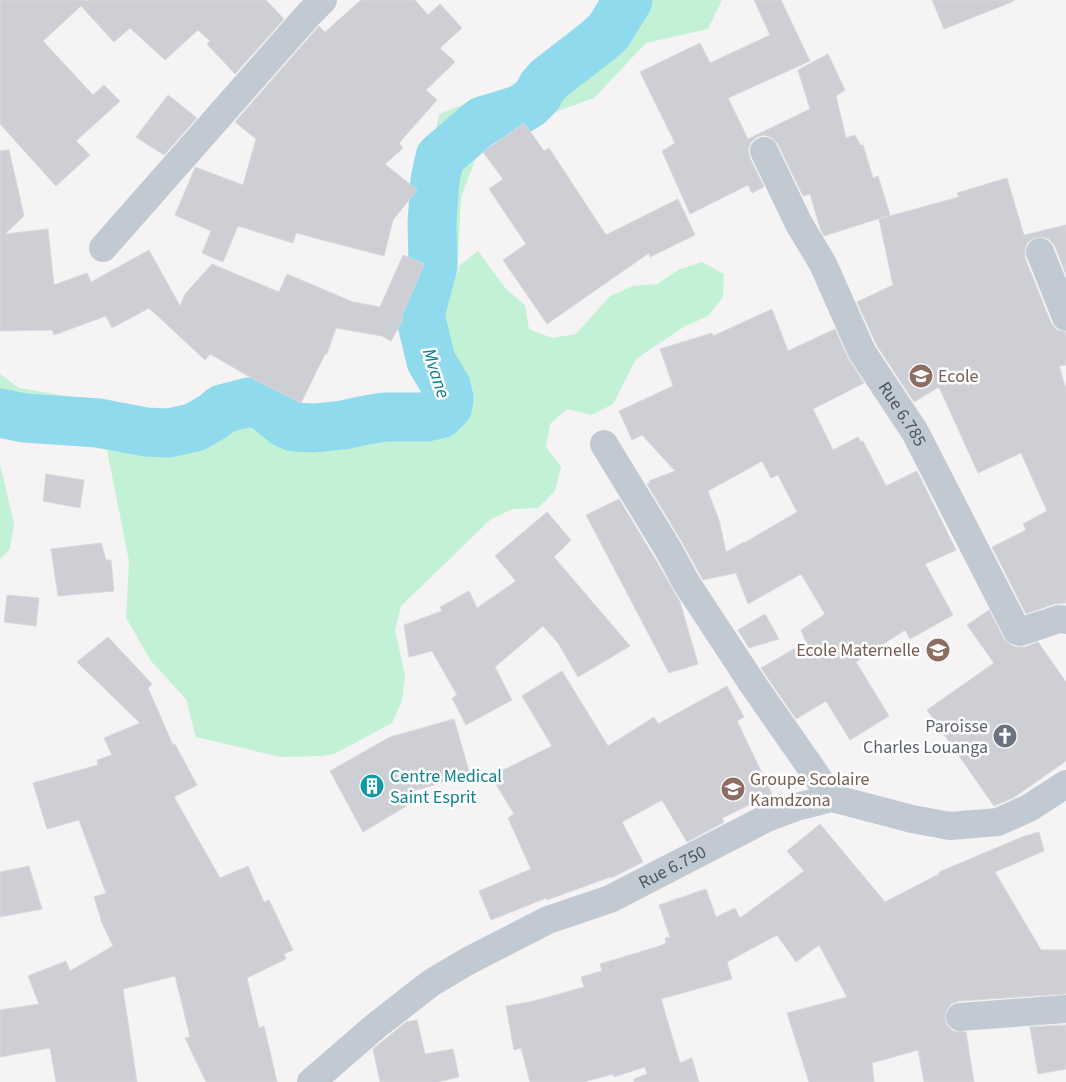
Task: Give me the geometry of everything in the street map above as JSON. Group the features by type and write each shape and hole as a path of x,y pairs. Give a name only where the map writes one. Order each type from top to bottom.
{"street":[{"path":"103,248 323,0"},
{"name":"Rue 6.785","path":"764,151 799,224 823,264 862,352 915,432 1017,630 1022,632 1059,619 1066,620"},
{"path":"1040,252 1066,317"},
{"path":"604,444 668,549 687,584 752,684 832,798"},
{"name":"Rue 6.750","path":"316,1080 377,1025 431,983 468,961 548,920 610,899 769,817 796,807 832,798 912,819 950,826 998,822 1029,808 1066,784"},
{"path":"960,1017 1066,1009"}],"green space":[{"path":"606,0 722,0 708,29 646,43 594,98 484,137 461,197 457,279 459,266 478,251 506,289 525,305 529,329 552,338 576,334 610,296 633,286 657,284 680,269 702,262 724,274 723,297 708,316 685,326 636,359 613,404 591,415 567,409 550,424 546,447 561,467 555,491 538,508 513,509 491,519 401,606 395,630 405,676 402,701 392,723 334,754 322,756 281,757 196,737 186,699 151,661 126,618 129,561 107,450 0,431 0,374 19,388 171,414 211,399 243,393 261,394 302,411 347,408 378,398 416,398 427,394 416,360 412,323 427,263 418,229 439,114 509,87 531,73"},
{"path":"0,464 14,523 10,549 0,559"}],"building":[{"path":"0,0 266,0 284,19 235,74 207,44 210,41 198,30 165,60 130,28 114,42 81,6 43,41 93,95 104,85 120,101 76,141 90,155 56,186 0,124"},
{"path":"361,0 415,0 428,15 440,4 462,28 440,48 455,62 426,90 437,100 399,143 403,148 385,164 417,190 393,220 384,256 296,233 293,243 238,226 223,262 202,253 211,231 175,215 195,167 243,185 256,139 235,122 319,26 325,32"},
{"path":"754,0 781,0 810,61 728,98 748,139 810,109 798,70 828,54 845,90 836,96 846,138 855,135 861,146 863,145 873,178 878,176 890,215 824,236 810,194 803,196 778,144 772,138 765,135 757,137 751,142 748,150 764,187 752,193 748,185 690,214 662,151 675,143 640,72 700,43 710,63 770,35"},
{"path":"932,0 1014,0 1014,1 944,29"},
{"path":"168,95 197,118 164,155 136,137"},
{"path":"524,123 544,151 549,148 606,235 678,199 695,235 650,257 649,253 547,324 503,260 526,244 489,189 503,179 483,152"},
{"path":"9,150 24,216 5,234 48,229 54,285 87,273 91,282 149,250 180,306 185,294 212,264 279,292 287,274 353,302 380,307 403,255 424,264 401,318 403,319 391,341 382,336 336,328 327,354 325,354 301,403 255,380 210,354 205,360 149,308 112,328 106,316 54,335 52,330 0,331 0,151"},
{"path":"1007,178 1024,235 1066,225 1066,275 1055,246 1049,239 1042,237 1034,238 1027,243 1025,258 1051,323 1057,330 1066,332 1066,365 1059,366 1066,389 1066,603 1054,604 1026,614 992,547 1026,530 1023,524 1047,511 1021,453 978,473 939,387 914,402 876,344 857,302 893,285 879,219 959,197 957,193"},
{"path":"772,309 788,351 835,329 848,358 864,383 813,409 833,450 858,437 861,442 863,441 886,486 917,471 956,550 925,564 953,615 910,639 905,630 856,662 889,716 850,740 826,701 796,719 761,668 806,642 801,630 825,614 801,574 748,604 736,573 703,580 647,484 650,483 649,481 675,471 642,435 632,440 619,411 673,386 660,349 712,333 713,336","holes":["762,461 771,478 778,475 797,512 726,552 719,520 708,491"]},
{"path":"46,474 84,480 80,508 43,501"},
{"path":"619,499 680,602 698,664 669,673 586,515"},
{"path":"547,512 571,540 554,557 630,646 578,677 558,643 543,626 495,667 512,700 466,725 452,698 457,695 432,651 409,657 404,625 442,611 440,607 469,591 477,608 516,581 495,556"},
{"path":"101,543 106,560 111,560 114,591 58,596 51,549"},
{"path":"7,595 39,598 36,626 4,622"},
{"name":"Paroisse Charles Louanga","path":"989,610 1004,639 1016,647 1025,647 1038,642 1066,682 1066,761 1013,798 994,806 927,710 994,663 967,625"},
{"path":"765,614 779,639 749,648 738,630"},
{"path":"108,637 152,684 148,688 173,745 175,744 197,785 174,797 220,878 248,866 264,902 269,900 293,950 284,954 286,959 247,978 259,1028 264,1026 277,1082 206,1082 185,1038 190,1037 175,976 123,989 137,1082 56,1082 50,1048 0,1057 0,1010 39,1004 28,976 66,961 70,971 113,946 100,919 94,897 106,893 79,820 47,829 33,783 98,765 97,760 112,755 104,738 140,723 77,662"},
{"path":"562,671 608,746 654,717 658,724 727,686 744,717 737,721 772,794 722,818 724,822 687,842 662,800 622,822 643,862 611,878 547,900 546,898 491,920 479,891 531,869 508,818 514,814 491,776 552,746 522,696"},
{"path":"454,719 470,775 409,792 415,801 363,832 330,771 390,737"},
{"path":"820,824 885,902 939,874 939,872 1022,837 1039,832 1044,851 995,872 1041,950 1066,950 1066,994 959,1001 951,1004 946,1011 945,1019 947,1025 953,1031 966,1032 974,1082 924,1082 918,1050 872,1063 874,1082 809,1082 787,1013 847,997 819,945 796,962 777,935 727,962 732,979 661,999 680,1063 692,1058 699,1082 634,1082 634,1079 647,1074 645,1067 614,1077 613,1074 584,1082 530,1082 521,1048 514,1050 506,1006 534,1001 584,987 581,977 602,971 600,964 663,945 666,943 665,938 670,937 659,905 706,889 716,917 735,908 740,918 804,871 787,851"},
{"path":"29,866 42,909 0,917 0,872"},
{"path":"417,1020 425,1054 453,1049 459,1077 437,1082 380,1082 373,1049 406,1022"},
{"path":"1066,1025 1066,1069 1038,1074 1030,1027"}],"waterway":[{"name":"Mvane","path":"0,413 24,418 99,423 146,432 169,433 195,427 222,409 249,402 264,406 285,423 294,427 314,428 385,417 426,417 440,414 448,406 449,398 446,386 431,361 420,315 433,266 432,222 435,180 440,157 482,121 519,110 529,104 549,79 609,31 628,0"}],"place":[{"name":"Ecole","path":"921,376"},
{"name":"Ecole Maternelle","path":"938,650"},
{"name":"Paroisse Charles Louanga","path":"1005,736"},
{"name":"Centre Medical Saint Esprit","path":"372,786"},
{"name":"Groupe Scolaire Kamdzona","path":"733,789"}]}
